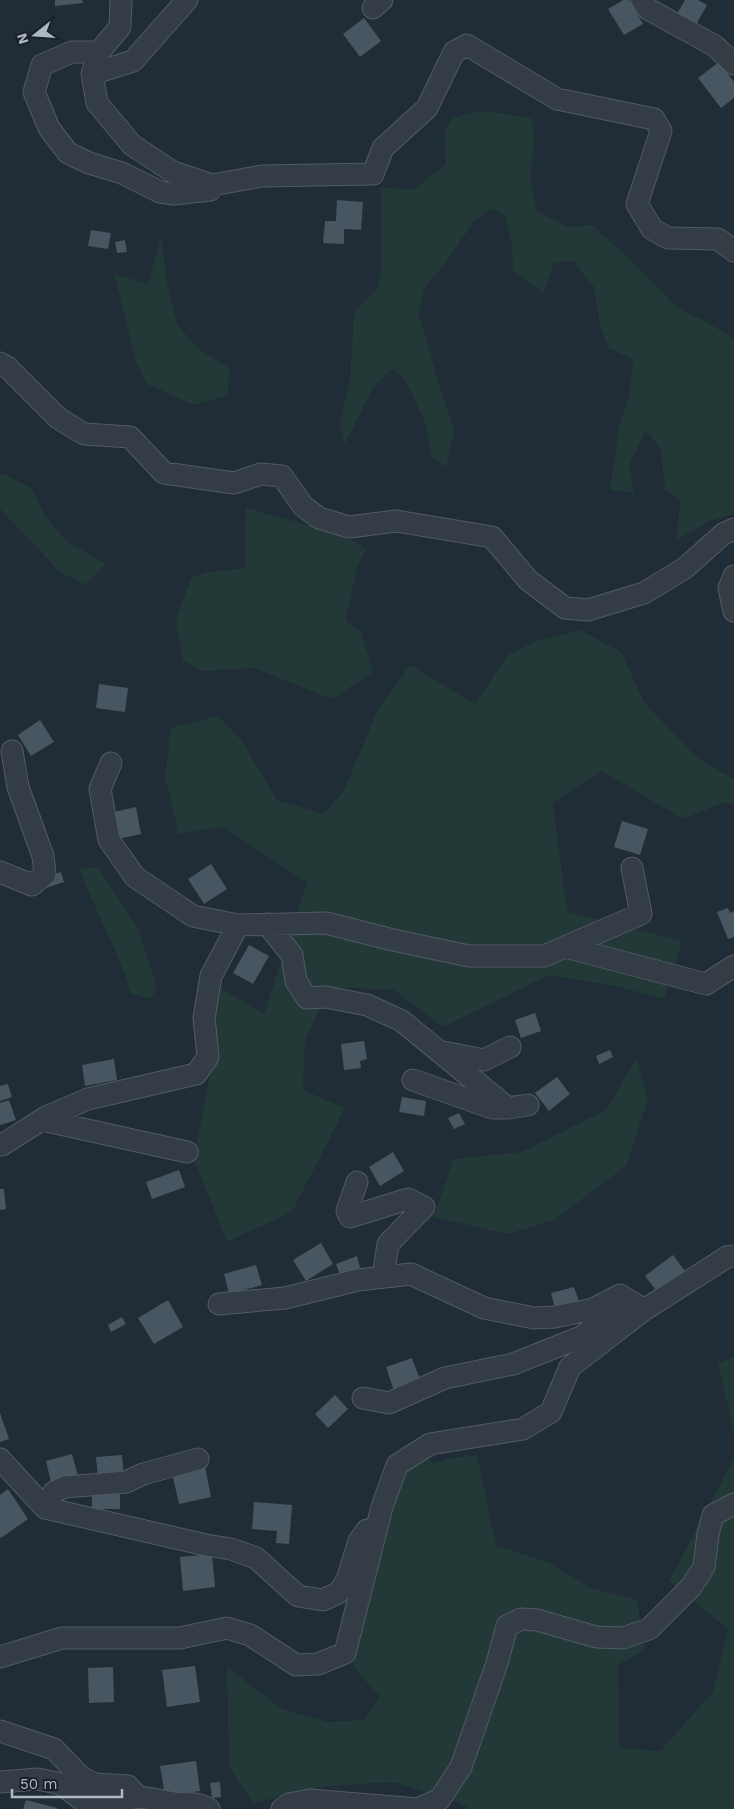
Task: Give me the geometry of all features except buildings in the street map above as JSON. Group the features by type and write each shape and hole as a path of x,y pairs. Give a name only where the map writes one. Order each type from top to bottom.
{"street":[{"path":"121,0 120,27 99,52 92,74 98,103 132,145 173,172 212,184 262,176 373,174 383,148 427,108 454,52 467,45 557,99 654,119 661,131 637,204 652,229 668,238 718,239 734,251"},
{"path":"92,74 133,61 187,0"},
{"path":"642,0 648,9 715,46 734,64"},
{"path":"99,52 72,52 42,65 34,92 49,128 68,152 89,162 122,173 160,192 174,194 210,190 212,184"},
{"path":"0,363 8,367 58,418 84,434 130,437 164,473 234,483 261,474 282,476 303,506 319,518 349,527 396,521 492,538 528,580 565,608 588,610 644,593 685,568 723,534 734,529"},
{"path":"734,576 729,588 734,612"},
{"path":"0,872 32,885 45,874 43,856 18,787 12,751"},
{"path":"111,763 100,789 109,840 135,877 193,916 238,925 326,923 469,956 544,956 641,914 632,868"},
{"path":"267,924 292,955 296,982 307,998 326,997 367,1005 402,1020 440,1052 518,1106 492,1108 413,1080"},
{"path":"0,1145 42,1120 88,1098 196,1074 208,1057 204,1018 211,976 238,925"},
{"path":"565,947 706,984 734,966"},
{"path":"440,1052 484,1060 510,1047"},
{"path":"42,1120 187,1152"},
{"path":"357,1182 347,1211 350,1217 408,1199 424,1207 388,1244 383,1277"},
{"path":"0,1658 62,1638 180,1638 226,1628 250,1635 296,1665 318,1664 345,1654 382,1507 397,1465 430,1444 523,1429 551,1412 570,1367 644,1310 727,1257 734,1256"},
{"path":"219,1304 285,1298 358,1280 411,1274 484,1308 534,1318 554,1317 593,1309 620,1295 644,1310"},
{"path":"363,1398 389,1403 445,1378 512,1364 581,1337 616,1311 644,1310"},
{"path":"45,1508 54,1492 65,1487 126,1482 143,1474 198,1458"},
{"path":"0,1459 45,1508 231,1549 256,1558 298,1596 322,1600 338,1593 346,1580 359,1541 382,1507"},
{"path":"282,1809 289,1804 310,1800 418,1809 440,1799 461,1767 508,1626 521,1618 537,1620 596,1637 623,1638 650,1629 691,1587 704,1567 713,1515 734,1504"},
{"path":"0,1731 54,1749 81,1777 96,1784 128,1786 138,1797"},
{"path":"0,1782 38,1779 61,1784 82,1800 104,1804 138,1797 156,1798 176,1803 199,1803 209,1809"}],"green space":[{"path":"477,111 502,113 532,119 534,143 530,178 536,211 568,227 592,225 641,270 677,308 705,321 734,339 734,514 710,521 677,539 680,501 665,489 661,449 646,430 629,466 634,493 610,490 619,426 629,396 634,360 609,348 600,326 594,287 573,261 554,263 543,293 513,270 512,244 505,215 491,209 474,221 445,264 424,288 419,315 454,431 446,467 431,457 427,427 407,383 393,368 372,389 345,444 339,424 350,382 354,312 378,287 381,269 381,187 413,190 446,164 444,132 453,118"},
{"path":"161,236 168,289 177,324 196,347 229,368 228,395 194,405 147,384 135,360 114,274 148,284"},
{"path":"0,474 32,488 44,515 68,542 106,564 85,585 60,572 0,509"},
{"path":"246,508 341,534 367,549 358,564 345,620 361,632 373,672 332,699 254,668 203,671 183,660 176,620 191,578 209,572 245,568"},
{"path":"580,630 621,652 644,702 697,758 734,779 734,804 725,802 683,819 602,771 553,803 567,912 682,941 664,999 616,986 549,975 443,1027 394,990 330,987 305,1040 303,1090 345,1108 292,1212 227,1242 194,1159 214,1052 211,1026 219,987 264,1014 307,883 223,827 179,834 165,777 171,728 218,716 242,741 277,800 323,814 344,791 377,711 410,665 475,704 507,656 536,641"},
{"path":"98,867 139,930 157,989 150,999 131,993 120,962 80,869"},
{"path":"636,1058 648,1098 626,1166 554,1220 507,1234 434,1217 453,1159 522,1152 606,1110"},
{"path":"734,1357 734,1432 718,1364"},
{"path":"425,1454 433,1464 450,1458 477,1455 496,1546 548,1562 591,1588 637,1600 644,1650 618,1665 619,1748 660,1751 713,1692 728,1629 669,1581 734,1458 734,1809 467,1809 467,1806 395,1782 326,1786 253,1803 229,1767 227,1667 282,1709 328,1722 363,1720 380,1697 353,1666 402,1472"}]}
